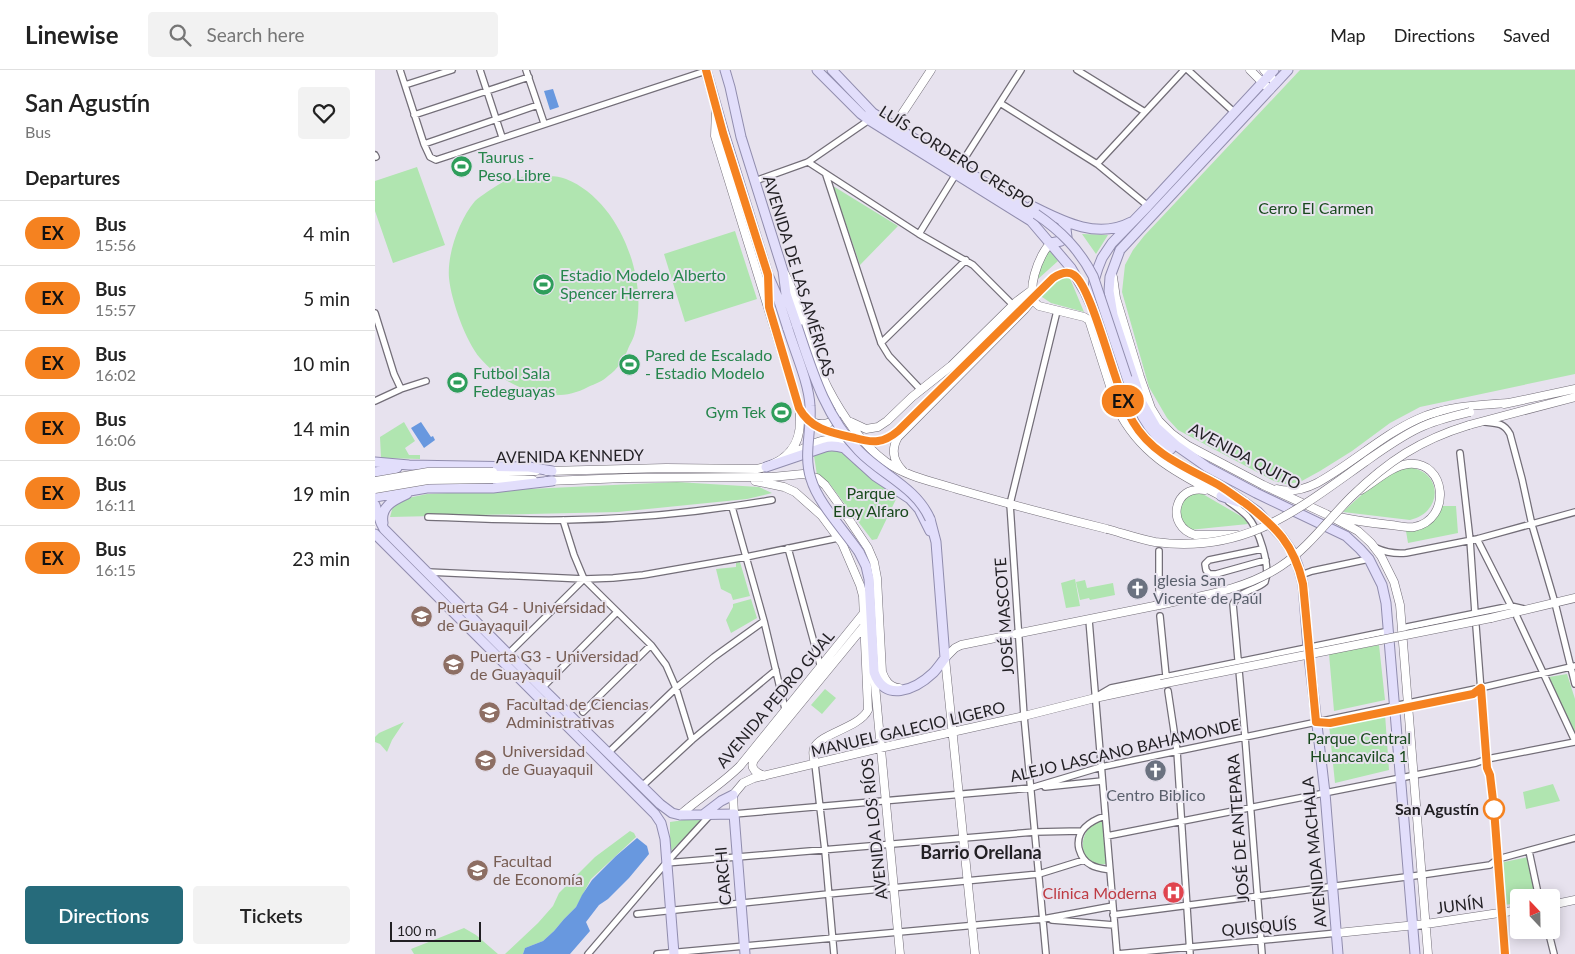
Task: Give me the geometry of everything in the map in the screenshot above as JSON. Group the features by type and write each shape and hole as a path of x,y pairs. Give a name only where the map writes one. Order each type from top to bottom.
{"main road":[{"name":"AVENIDA DE LAS AMÉRICAS","path":"725,70 741,137 783,271 792,328 810,401 811,416 808,459 810,478 818,496 859,552 868,573 874,668"},
{"name":"LUÍS CORDERO CRESPO","path":"817,70 869,120 957,170 1031,221 1071,268 1085,292 1099,330"},
{"path":"832,70 873,113 957,170 1062,221 1079,227 1098,229 1123,226 1135,220"},
{"path":"894,126 931,70"},
{"path":"1250,70 1270,90"},
{"path":"1113,264 1125,243 1288,70"},
{"name":"AVENIDA DE LAS AMÉRICAS","path":"706,71 733,180 799,408 801,425 797,440 789,453 776,463"},
{"path":"1269,71 1277,83"},
{"name":"AVENIDA MACHALA","path":"1269,71 1262,84 1107,250 1096,272 1092,295 1099,330 1123,400 1131,420 1141,434 1166,457 1227,490 1266,519 1283,537 1293,553 1303,584 1308,648 1325,793 1339,954"},
{"name":"AVENIDA DE LAS AMÉRICAS","path":"733,180 768,275 818,389 837,424 867,459 916,496 924,506 930,519 936,542 945,658"},
{"name":"LUÍS CORDERO CRESPO","path":"1000,191 1062,234 1077,249 1096,283 1140,413 1151,430 1171,449 1207,467"},
{"path":"907,473 901,469 894,455 894,445 898,437 1025,309 1032,295 1040,256 1051,243 1061,241 1067,237 1062,221"},
{"name":"AVENIDA QUITO","path":"1113,264 1109,292 1113,315 1142,404 1151,419 1177,446 1207,467 1345,536 1360,548 1379,577 1385,594 1389,631 1409,877 1408,925 1415,954"},
{"name":"AVENIDA QUITO","path":"1113,264 1113,286 1147,399 1155,415 1171,434 1187,445 1263,486 1351,526 1374,547 1391,575 1400,605 1428,954"},
{"path":"783,271 794,292 823,378 849,422 869,447 886,462 907,473 1010,504 1153,541 1178,543 1209,542 1244,535 1276,522 1403,436 1421,427 1470,412 1575,389"},
{"path":"768,275 769,307"},
{"path":"849,422 866,429 878,426 887,420 951,366 1013,305 1032,295"},
{"path":"1032,295 1035,304 1039,306 1084,317 1089,320 1117,408 1137,440 1163,464 1221,496"},
{"path":"865,639 878,682 888,690 899,692 914,686 933,673 955,648 961,645 1157,606 1225,590 1253,581 1287,562 1309,543 1351,497 1385,466 1406,452 1441,434 1575,396"},
{"path":"799,408 808,420 817,424 827,424 831,423 836,417 835,400"},
{"path":"1263,486 1287,491 1309,487 1418,419 1440,411 1461,407 1508,403"},
{"name":"AVENIDA KENNEDY","path":"552,476 666,468 757,469 776,463 825,439 831,438 869,447"},
{"path":"766,467 831,446 844,448 875,476 910,498 919,509 936,542"},
{"path":"375,462 409,465 529,466 552,476"},
{"path":"1326,514 1355,521 1414,527 1429,520 1436,511 1440,501 1440,489 1434,476 1427,469 1418,465 1407,464 1395,468 1351,497"},
{"path":"375,472 409,465"},
{"path":"397,468 389,472 385,481 389,488 400,492"},
{"name":"AVENIDA KENNEDY","path":"375,481 427,472 493,476 741,478"},
{"path":"741,478 803,474 813,476 825,485 868,548 874,562 877,578 883,677 890,685 897,688 914,686"},
{"name":"AVENIDA KENNEDY","path":"375,489 428,480 493,476"},
{"path":"375,497 427,488 493,488 552,476"},
{"path":"741,478 790,489 822,516 838,538 860,586 865,639 868,710 862,719 817,745 813,754 815,764"},
{"path":"386,530 382,517 383,510 388,504 411,492 427,488"},
{"path":"1244,535 1195,535 1188,533 1180,525 1176,508 1181,498 1194,489 1206,490 1247,505"},
{"path":"375,505 381,523 386,530 665,809 680,815 734,814"},
{"path":"375,523 386,530"},
{"path":"375,534 655,814 663,830 674,953"},
{"path":"863,612 870,592"},
{"name":"MANUEL GALECIO LIGERO","path":"733,795 745,782 880,748 1095,698 1513,614 1525,609 1575,598"},
{"name":"AVENIDA PEDRO GUAL","path":"680,815 732,774 821,668 863,612"},
{"name":"AVENIDA PEDRO GUAL","path":"764,776 754,770 752,764 864,626"},
{"path":"945,658 975,954"},
{"name":"AVENIDA LOS RÍOS","path":"874,668 900,954"},
{"path":"708,814 721,801 733,795"},
{"name":"CARCHI","path":"733,795 744,950"},
{"path":"1560,903 1575,900"},
{"name":"JUNÍN","path":"1408,925 1510,911"},
{"name":"QUISQUÍS","path":"1337,933 1408,925"}],"street":[{"path":"400,70 424,144 428,154 433,159 438,159 706,71"},
{"path":"405,85 452,70"},
{"path":"480,70 502,137"},
{"path":"526,70 544,123"},
{"path":"919,234 957,170 1021,70"},
{"path":"1077,70 1145,112"},
{"path":"1097,164 1184,70"},
{"path":"1188,70 1235,113"},
{"path":"414,115 529,77"},
{"path":"1000,103 1097,164 1148,206"},
{"path":"424,144 538,105"},
{"path":"755,181 808,162 869,120"},
{"path":"808,162 919,234 973,264 1013,305"},
{"path":"826,175 881,343 889,356 921,390"},
{"path":"881,343 967,260"},
{"name":"JOSÉ MASCOTE","path":"1046,954 1024,716 1010,504 1057,311"},
{"path":"375,313 394,374 401,389"},
{"path":"375,401 401,389 426,381"},
{"path":"1478,422 1498,423 1507,428 1522,479 1532,525 1573,666 1575,684"},
{"path":"1460,453 1475,613"},
{"name":"JOSÉ DE ANTEPARA","path":"1221,496 1253,523 1266,560 1267,576 1265,582 1255,589 1242,593 1233,604 1262,954"},
{"path":"428,518 563,520 647,516 732,507 772,500"},
{"path":"732,507 764,621 788,719"},
{"path":"1374,547 1394,554 1406,553 1477,539 1575,512"},
{"path":"563,520 574,556 584,579 651,646 666,665 676,688 692,740"},
{"path":"428,572 584,579 613,578 643,575 746,557 838,538"},
{"path":"1477,539 1511,606"},
{"path":"788,548 821,668"},
{"path":"1262,549 1209,560 1205,564 1206,570 1209,574 1216,574 1266,560"},
{"path":"1157,606 1159,599 1159,551"},
{"path":"1246,553 1250,565"},
{"path":"1301,575 1369,559"},
{"path":"508,654 584,579"},
{"name":"MANUEL GALECIO LIGERO","path":"1402,628 1511,606 1525,609"},
{"path":"542,688 617,612"},
{"path":"1160,616 1166,676"},
{"path":"1107,836 1413,776 1575,741 1517,618"},
{"path":"1089,620 1117,954"},
{"path":"608,752 676,688 714,657 764,621"},
{"path":"1476,626 1487,768"},
{"name":"MANUEL GALECIO LIGERO","path":"1095,698 1111,688 1389,631"},
{"path":"583,712 651,646"},
{"name":"ALEJO LASCANO BAHAMONDE","path":"734,814 1031,788 1101,767 1481,688 1573,666"},
{"path":"641,787 692,740 776,670"},
{"path":"1168,691 1177,751 1190,951"},
{"path":"815,764 834,954"},
{"path":"1031,788 1102,781"},
{"path":"588,954 708,814"},
{"path":"1105,816 1092,821 1081,831 1079,846 1084,860 1091,866 1109,870"},
{"path":"666,863 1035,832 1081,831"},
{"path":"1113,916 1409,877 1490,864 1498,859 1575,838"},
{"path":"1529,851 1537,889"},
{"path":"637,914 1039,874 1084,860"},
{"path":"657,954 744,950 832,938 1043,919 1113,906"},
{"path":"1043,919 1114,925"},
{"name":"QUISQUÍS","path":"1117,954 1190,951 1261,940 1337,933"},
{"path":"1550,939 1553,954"}],"green space":[{"name":"Cerro El Carmen","path":"1300,70 1575,70 1575,374 1420,407 1390,423 1352,451 1320,471 1300,482 1286,484 1274,481 1178,430 1167,418 1149,387 1122,292 1125,265 1133,250 1144,236"},
{"path":"417,167 445,245 393,263 375,211 375,181"},
{"name":"Estadio Modelo Alberto Spencer Herrera","path":"532,175 566,179 585,189 601,204 615,222 626,243 638,288 638,311 634,334 620,364 604,379 574,393 545,395 530,391 516,386 491,369 480,358 470,342 460,320 450,287 449,269 452,248 459,227 469,209 475,201 503,182"},
{"path":"833,186 898,226 860,265"},
{"path":"735,231 757,299 685,322 664,254"},
{"path":"1082,234 1108,235 1096,254"},
{"path":"1050,250 1058,261 1038,279 1042,258"},
{"path":"1060,276 1069,276 1084,312 1051,303 1039,295"},
{"path":"404,422 415,441 405,448 409,455 420,455 420,459 381,458 380,437"},
{"name":"Parque Eloy Alfaro","path":"836,448 846,453 898,495 877,539 872,540 829,483 817,475 814,456"},
{"path":"1407,467 1419,470 1427,475 1433,483 1435,492 1433,501 1429,509 1421,516 1410,520 1343,512 1381,479"},
{"path":"677,482 759,487 772,493 747,499 618,512 390,517 393,506 408,498 427,494"},
{"path":"1193,493 1201,493 1244,518 1248,524 1189,530 1179,518 1179,507 1184,498"},
{"path":"1440,506 1456,506 1458,533 1408,543 1406,531 1417,529"},
{"path":"740,562 750,596 733,600 731,594 721,589 716,569 736,567 736,563"},
{"path":"1075,579 1080,606 1066,608 1061,583"},
{"path":"1085,580 1087,588 1113,583 1115,595 1080,600 1076,582"},
{"path":"751,599 757,618 731,633 726,620 733,604"},
{"path":"1379,645 1385,700 1334,711 1329,654"},
{"path":"1567,674 1575,699 1575,734 1549,677"},
{"path":"825,689 836,698 822,714 811,705"},
{"name":"Parque Central Huancavilca 1","path":"1385,714 1389,770 1335,783 1329,725"},
{"path":"404,722 392,740 387,752 380,744 375,742 375,737 379,733"},
{"path":"1553,784 1560,801 1526,809 1523,792"},
{"path":"705,817 670,852 670,822"},
{"path":"1101,820 1104,820 1106,864 1096,864 1089,860 1083,847 1087,831"},
{"path":"630,831 636,837 591,879 576,907 554,931 543,941 525,948 523,954 505,954 538,923 553,906 559,893 595,857"},
{"path":"1528,857 1534,889 1510,889 1510,904 1504,905 1499,863"},
{"path":"464,928 476,935 498,954 414,954 411,949"}],"water":[{"path":"553,89 559,107 550,110 544,91"},
{"path":"421,422 435,440 424,448 411,428"},
{"path":"637,838 647,846 649,854 629,878 608,899 599,905 586,922 590,931 570,954 523,954 525,948 543,941 554,931 576,907 592,880"}],"bus line":[{"name":"EX","path":"706,70 723,133 768,275 769,307 799,408 813,424 820,429 868,441 874,442 888,438 898,431 1053,278 1061,273 1069,272 1077,277 1085,292 1118,388 1131,420 1141,434 1166,457 1227,490 1258,512 1283,537 1293,553 1303,584 1316,722 1330,723 1473,694 1481,688 1487,768 1490,775 1494,809 1505,954"}],"place":[{"name":"Taurus - Peso Libre","path":"462,166"},
{"name":"Estadio Modelo Alberto Spencer Herrera","path":"544,284"},
{"name":"Pared de Escalado - Estadio Modelo","path":"629,364"},
{"name":"Futbol Sala Fedeguayas","path":"457,382"},
{"name":"Gym Tek","path":"782,412"},
{"name":"Iglesia San Vicente de Paúl","path":"1137,589"},
{"name":"Puerta G4 - Universidad de Guayaquil","path":"421,616"},
{"name":"Puerta G3 - Universidad de Guayaquil","path":"454,665"},
{"name":"Facultad de Ciencias Administrativas","path":"490,713"},
{"name":"Universidad de Guayaquil","path":"486,760"},
{"name":"Centro Biblico","path":"1156,771"},
{"name":"San Agustín","path":"1494,809"},
{"name":"Facultad de Economía","path":"477,870"},
{"name":"Clínica Moderna","path":"1173,893"}],"district":[{"name":"Barrio Orellana","path":"981,853"}]}
